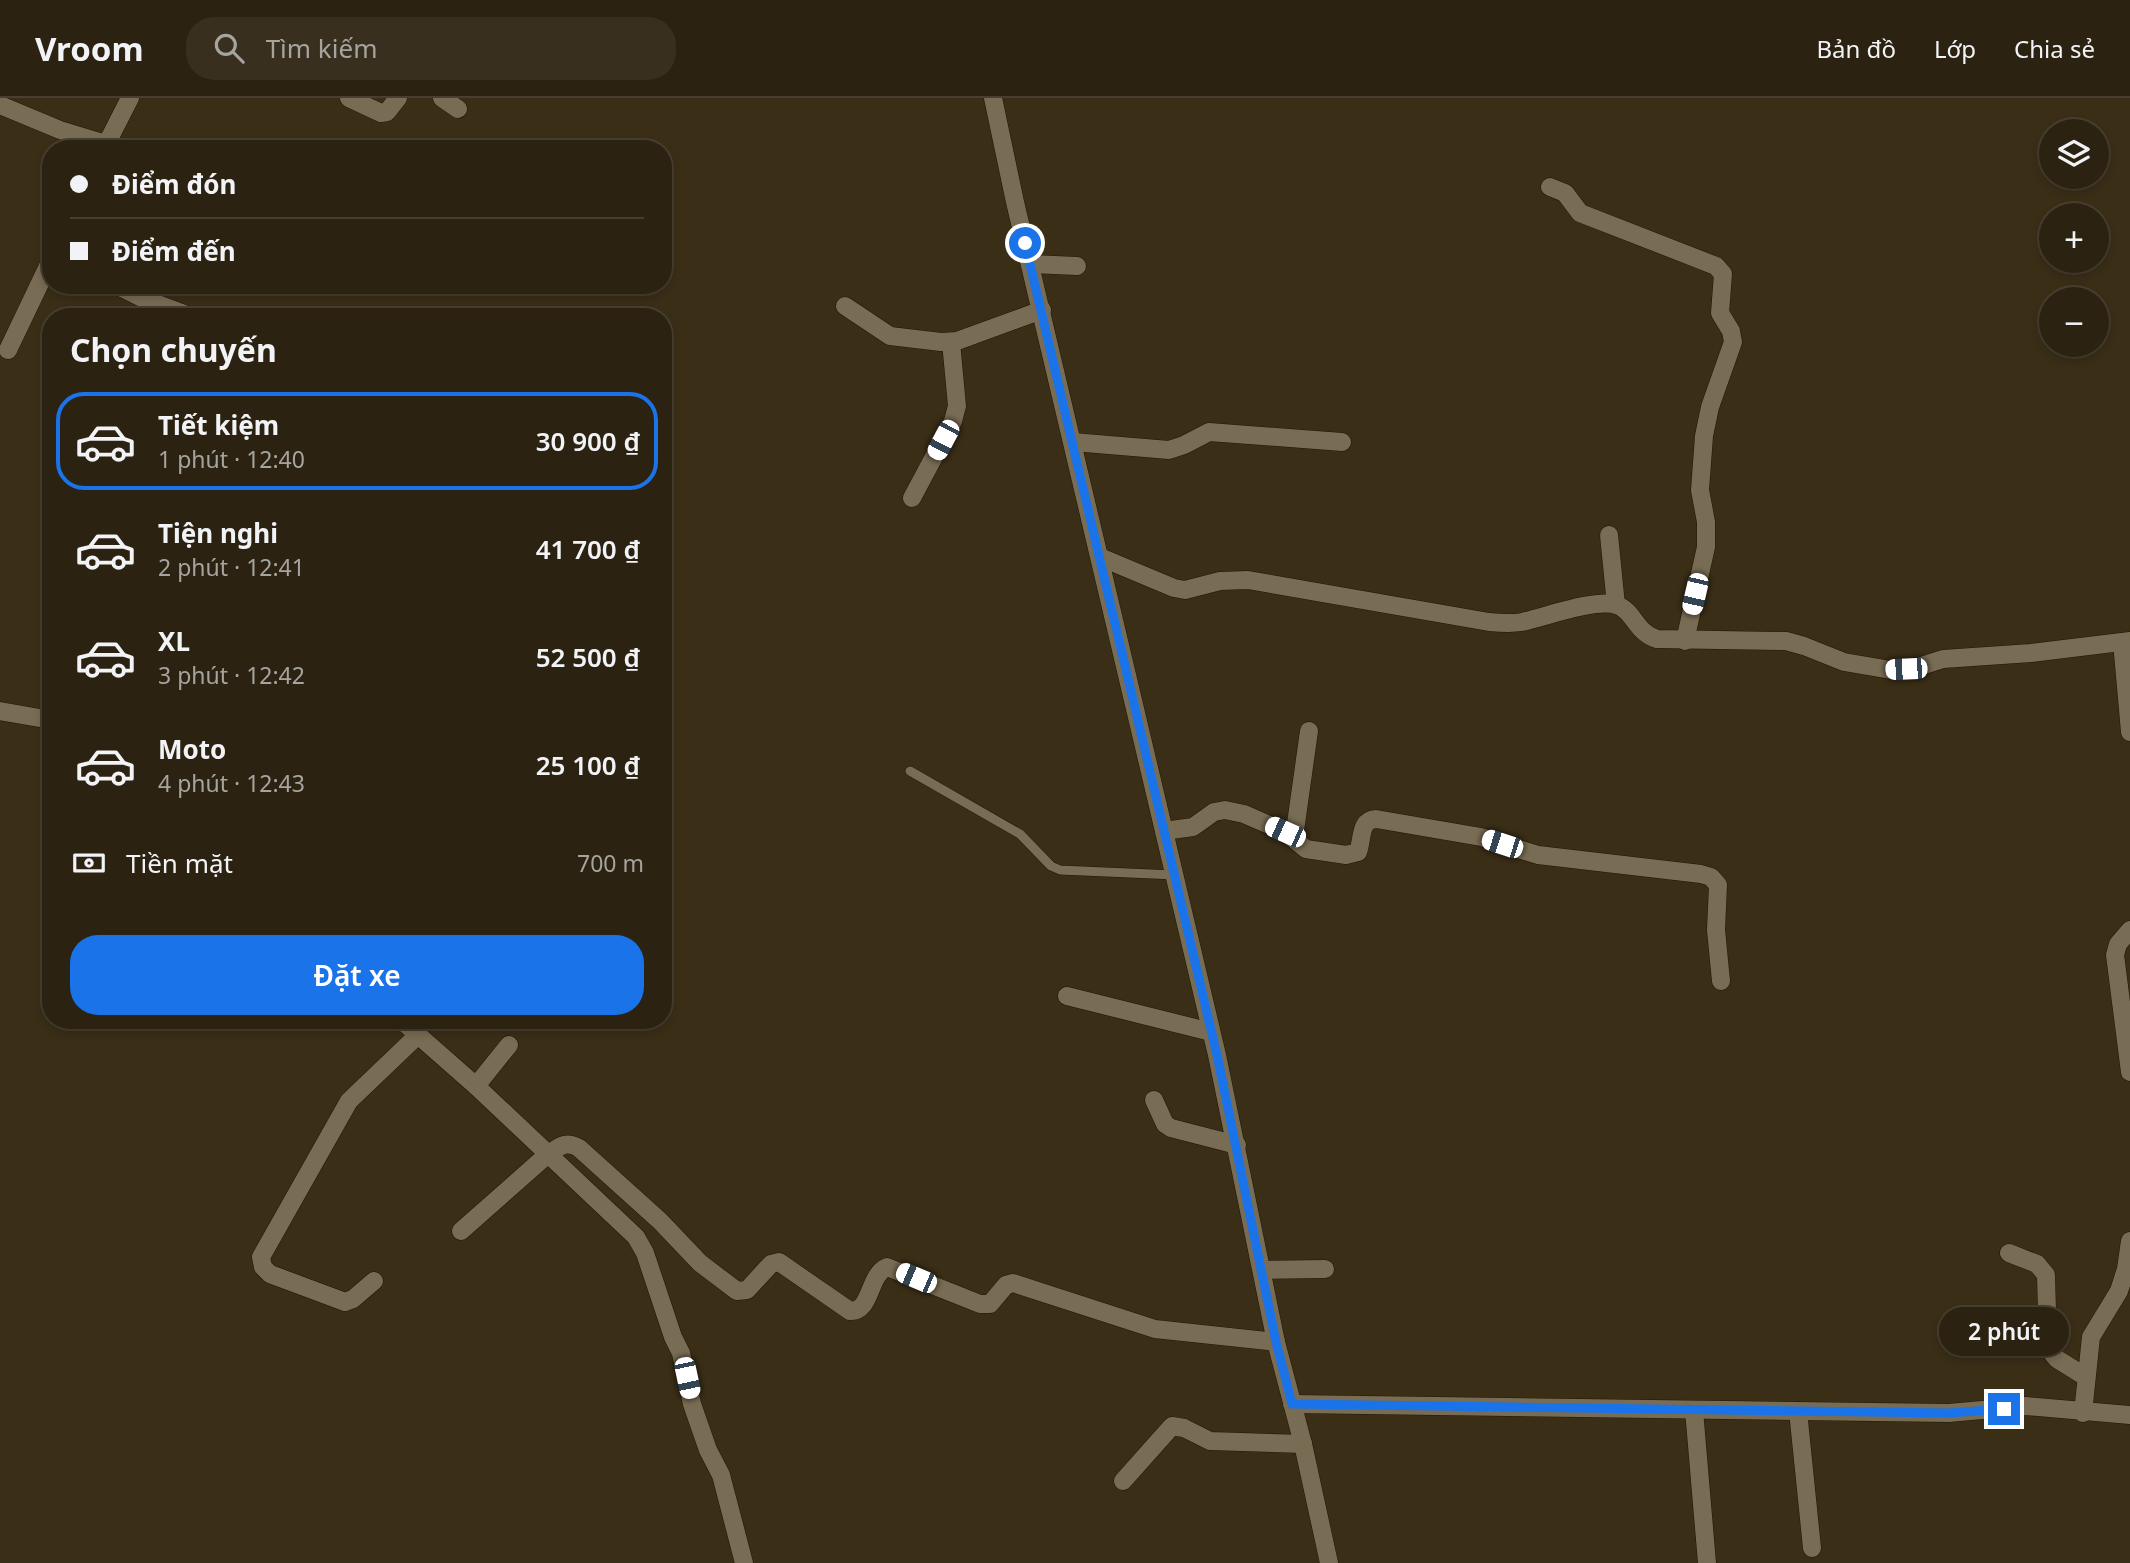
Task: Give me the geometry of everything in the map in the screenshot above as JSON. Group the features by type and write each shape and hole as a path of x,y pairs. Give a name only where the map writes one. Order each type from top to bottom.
{"street":[{"path":"109,140 130,98"},
{"path":"349,98 382,113 387,112 398,98"},
{"path":"442,98 458,109"},
{"path":"993,98 1212,1032 1276,1342 1303,1444 1329,1563"},
{"path":"0,105 86,140"},
{"path":"1550,187 1564,193 1580,213 1716,266 1723,274 1720,313 1731,331 1733,342 1710,407 1704,436 1700,490 1706,522 1706,547 1685,641"},
{"path":"1031,264 1077,266"},
{"path":"8,350 42,279"},
{"path":"134,294 168,308"},
{"path":"845,306 890,336 951,342 1042,310"},
{"path":"912,498 953,421 957,406 951,342"},
{"path":"1073,442 1169,450 1209,432 1342,442"},
{"path":"1609,535 1616,605"},
{"path":"1100,557 1174,588 1185,590 1220,581 1248,580 1489,622 1520,622 1595,604 1616,605 1624,608 1643,633 1649,636 1685,641 1786,641 1844,662 1891,670 1918,667 1943,659 2031,653 2126,641 2130,732"},
{"path":"0,711 42,718"},
{"path":"1294,838 1309,731"},
{"path":"1164,831 1193,827 1214,812 1226,810 1244,814 1294,838 1300,845 1313,851 1352,854 1360,848 1364,824 1376,818 1481,837 1538,855 1711,877 1718,885 1716,930 1721,981"},
{"path":"2128,936 2116,948 2115,956 2130,1072"},
{"path":"1067,996 1212,1032"},
{"path":"410,1029 480,1081 555,1150 636,1237 645,1253 673,1337 681,1353 692,1404 708,1450 721,1475 744,1563"},
{"path":"374,1282 345,1302 271,1274 263,1267 261,1257 349,1101 417,1036"},
{"path":"480,1081 509,1045"},
{"path":"1154,1100 1166,1124 1171,1128 1237,1145"},
{"path":"461,1231 555,1150 572,1144 660,1221 700,1263 737,1291 747,1290 771,1264 779,1262 850,1311 856,1312 862,1307 879,1272 887,1267 980,1304 990,1304 1006,1285 1013,1283 1155,1329 1276,1342"},
{"path":"2083,1413 2091,1336 2119,1291 2126,1269 2130,1241"},
{"path":"2009,1253 2037,1264 2046,1275 2048,1348 2057,1359 2086,1377"},
{"path":"1262,1270 1325,1269"},
{"path":"1292,1404 1965,1413 2026,1406 2130,1415"},
{"path":"1694,1410 1707,1563"},
{"path":"1798,1411 1812,1548"},
{"path":"1123,1481 1172,1426 1184,1428 1210,1441 1303,1444"}],"lane":[{"path":"910,771 1020,834 1051,866 1060,870 1175,874"}],"route":[{"path":"1025,243 1217,1055 1276,1342 1292,1404 1949,1413 2004,1409"}]}
